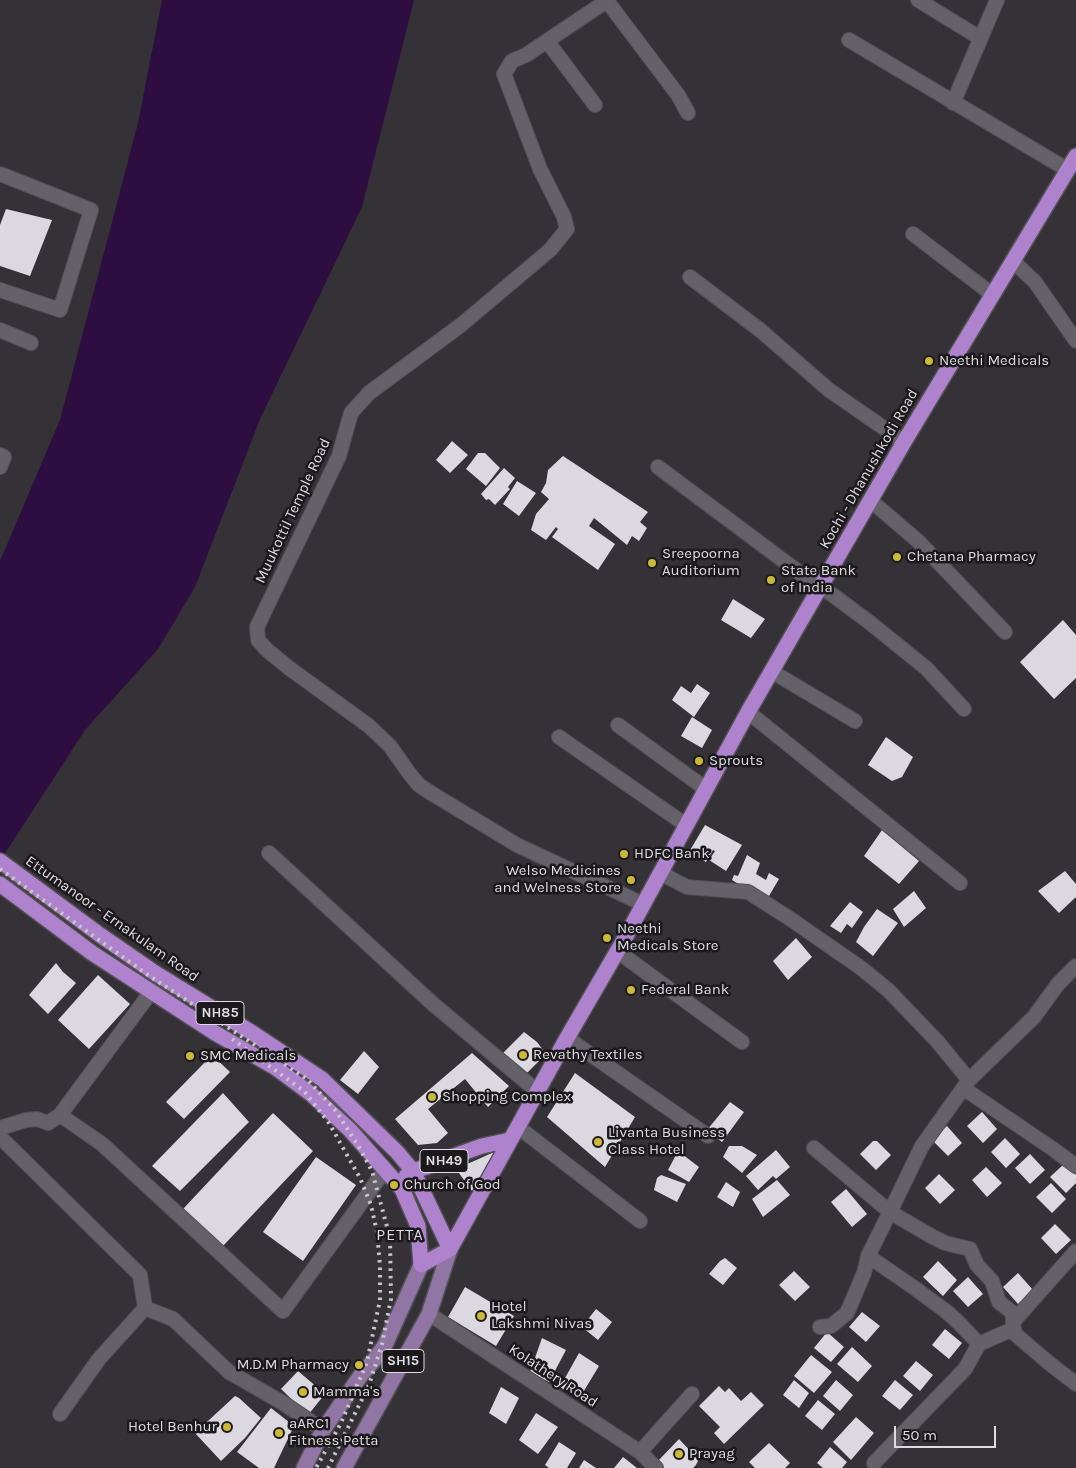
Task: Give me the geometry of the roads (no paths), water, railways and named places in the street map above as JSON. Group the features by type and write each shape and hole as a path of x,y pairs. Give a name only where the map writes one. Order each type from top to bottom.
{"highway":[{"name":"Kochi - Dhanushkodi Road","path":"450,1249 537,1091 618,951 771,671 904,442 1076,156"},
{"name":"Ettumanoor - Ernakulam Road","path":"0,861 154,973 254,1034 322,1079 396,1152 412,1171 450,1249"},
{"path":"0,884 92,953 215,1033 276,1068 311,1094 350,1130 402,1189 418,1226 421,1265 450,1249"},
{"path":"92,953 100,935"},
{"name":"NH49","path":"396,1182 412,1171 494,1143 514,1133"}],"main road":[{"name":"SH15","path":"344,1468 429,1314 450,1249"},
{"path":"304,1468 323,1430 361,1375 385,1345 421,1265"}],"street":[{"path":"608,0 678,95 688,113"},
{"name":"Muukottil Temple Road","path":"608,0 526,55 512,62 504,74 540,169 564,216 567,229 550,250 461,325 369,393 352,413 339,456 257,627 258,640 267,650 369,726 390,746 419,785 517,845 643,904"},
{"path":"918,0 980,38"},
{"path":"953,102 997,0"},
{"path":"849,40 1068,170"},
{"path":"547,41 595,105"},
{"path":"0,174 91,210 60,310 0,290"},
{"path":"913,234 993,294"},
{"path":"1014,261 1035,282 1076,341"},
{"path":"690,277 760,330 829,390 904,442"},
{"path":"0,330 31,342"},
{"path":"0,455 4,457 0,467"},
{"path":"658,467 820,588 830,593 869,622 926,668 964,709"},
{"path":"870,500 918,541 1004,632"},
{"path":"771,671 855,720"},
{"path":"748,712 960,883"},
{"path":"618,726 706,789"},
{"path":"559,737 686,825"},
{"path":"269,853 433,1004 537,1091"},
{"path":"660,873 687,888 748,892 861,968 888,990 937,1041 966,1084 1076,1166"},
{"path":"618,951 742,1042"},
{"path":"820,1327 831,1326 847,1312 864,1273 868,1256 922,1146 966,1084 1034,1017 1058,984 1076,966"},
{"path":"0,1128 26,1120 37,1119 48,1122 60,1115 151,992"},
{"path":"567,1038 708,1136"},
{"path":"60,1115 102,1144 283,1310 385,1170"},
{"path":"514,1133 640,1221"},
{"path":"0,1138 140,1274 145,1308"},
{"path":"814,1148 890,1212 945,1243 970,1249 978,1265 992,1281 999,1302 1013,1313 1015,1334 1076,1384"},
{"path":"874,1463 965,1369 979,1344 1013,1326 1076,1251"},
{"path":"868,1256 916,1288 959,1322 979,1344"},
{"path":"60,1414 99,1359 145,1308"},
{"path":"145,1308 173,1318 229,1372 283,1403 323,1430"},
{"name":"Kolathery Road","path":"429,1314 640,1452 656,1468"},
{"path":"640,1452 692,1394"}],"railway":[{"path":"0,869 148,975 307,1079 336,1111 359,1147 372,1171 390,1238 391,1299 382,1344 369,1385 328,1468"},
{"path":"232,1039 304,1091 329,1123 360,1178 371,1205 377,1232 380,1300 367,1362 341,1423 316,1468"}],"place":[{"name":"Neethi Medicals","path":"929,361"},
{"name":"Chetana Pharmacy","path":"897,557"},
{"name":"Sreepoorna Auditorium","path":"652,563"},
{"name":"State Bank of India","path":"771,580"},
{"name":"Sprouts","path":"699,761"},
{"name":"HDFC Bank","path":"624,854"},
{"name":"Welso Medicines and Welness Store","path":"631,880"},
{"name":"Neethi Medicals Store","path":"607,938"},
{"name":"Federal Bank","path":"631,990"},
{"name":"Revathy Textiles","path":"523,1055"},
{"name":"SMC Medicals","path":"190,1056"},
{"name":"Shopping Complex","path":"432,1097"},
{"name":"Livanta Business Class Hotel","path":"598,1142"},
{"name":"Church of God","path":"394,1185"},
{"name":"Hotel Lakshmi Nivas","path":"481,1316"},
{"name":"M.D.M Pharmacy","path":"359,1365"},
{"name":"Mamma's","path":"303,1392"},
{"name":"Hotel Benhur","path":"227,1427"},
{"name":"aARC1 Fitness Petta","path":"279,1433"},
{"name":"Prayag","path":"679,1454"}],"district":[{"name":"PETTA","path":"400,1235"}]}
